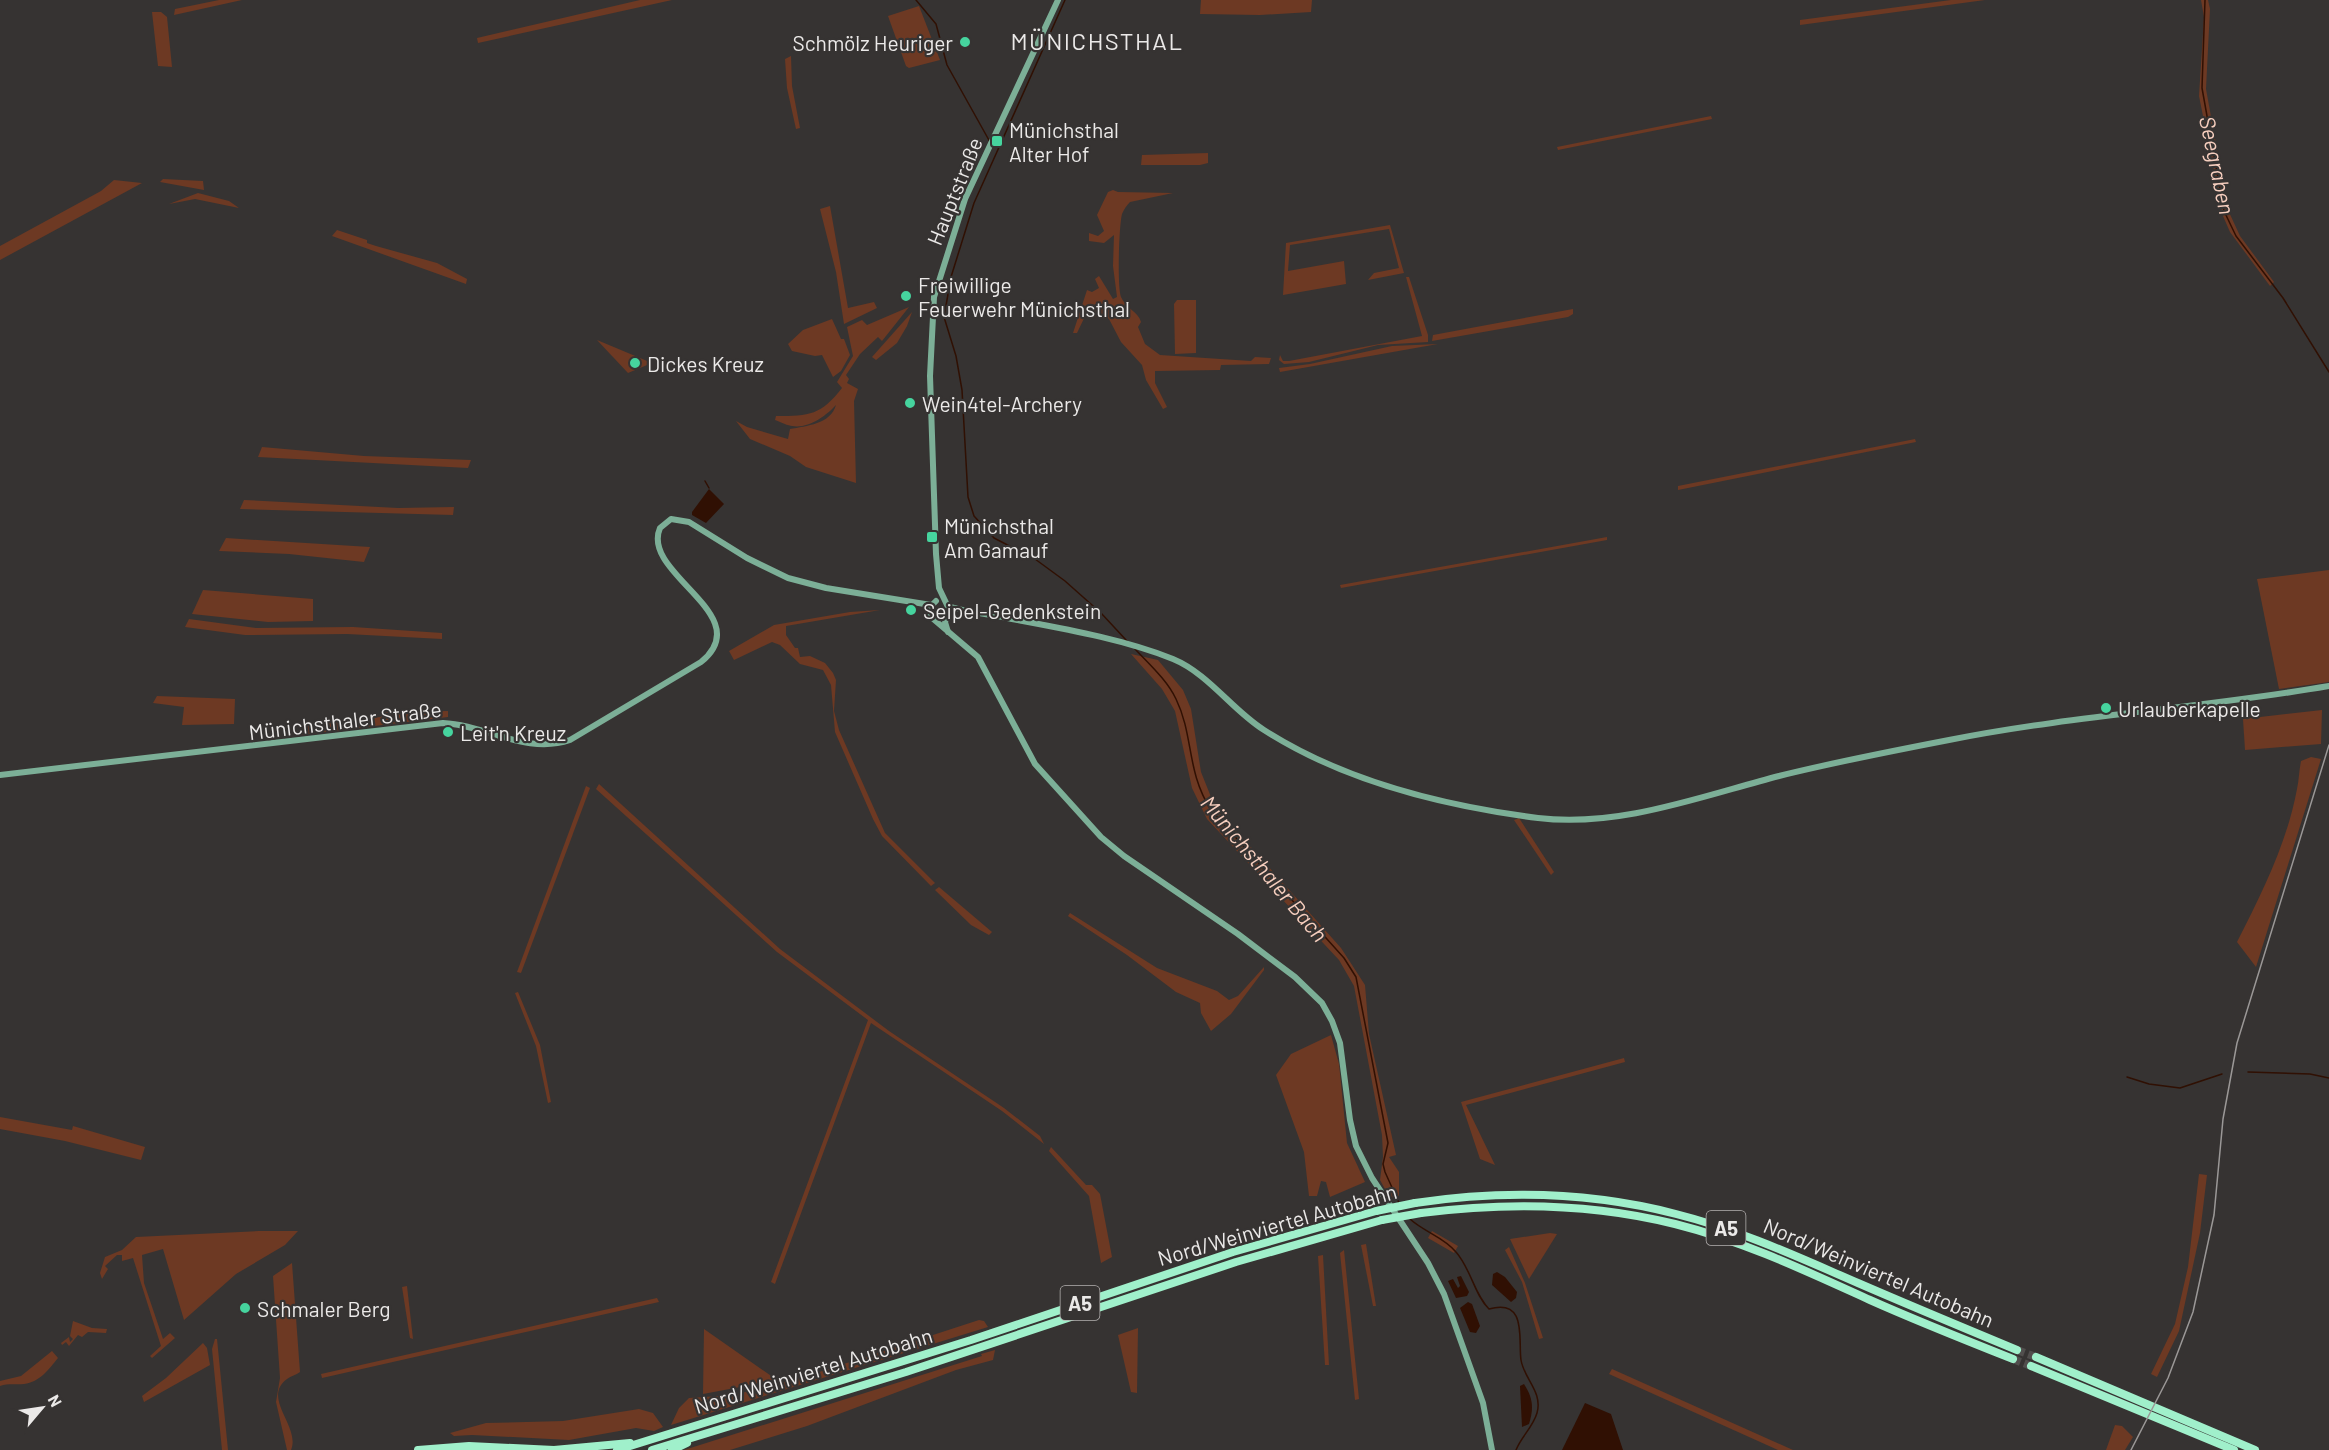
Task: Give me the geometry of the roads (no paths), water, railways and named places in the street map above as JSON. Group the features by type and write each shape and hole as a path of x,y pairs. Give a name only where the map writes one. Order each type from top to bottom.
{"highway":[{"name":"Nord/Weinviertel Autobahn","path":"617,1450 961,1343 1233,1252 1376,1211 1415,1203 1477,1196 1543,1195 1612,1201 1676,1214 1754,1238 2017,1350"},
{"name":"Nord/Weinviertel Autobahn","path":"652,1450 906,1372 1236,1262 1382,1220 1482,1206 1543,1206 1612,1212 1674,1224 1760,1252 2013,1359"},
{"path":"2036,1357 2255,1450"},
{"path":"2031,1366 2235,1450"},
{"path":"672,1450 706,1433"},
{"path":"418,1450 469,1446 554,1450 643,1441"}],"street":[{"name":"Hauptstraße","path":"946,604 939,588 930,376 934,303 958,216 1058,0"},
{"name":"Münichsthaler Straße","path":"0,775 435,723 464,726 526,744 553,745 570,740 701,662 714,648 716,632 711,616 665,561 657,546 660,528 671,519 689,522 747,558 788,578 826,588 915,603 946,604 1139,648 1189,667 1261,729 1351,772 1441,802 1562,819 1603,817 1650,809 1845,761 1981,734 2329,686"},
{"name":"Hauptstraße","path":"932,617 933,603 939,588"},
{"name":"Münichsthaler Straße","path":"915,603 978,657 1035,764 1101,837 1124,856 1270,958 1308,988 1327,1011 1340,1043 1350,1120 1356,1146 1385,1201 1436,1277 1483,1403 1492,1450"},
{"path":"946,604 946,629 953,636"},
{"path":"932,617 940,620 965,610"}],"waterway":[{"path":"916,0 936,24 947,65 990,142"},
{"name":"Münichsthaler Bach","path":"1065,0 974,203 951,277 944,317 956,356 962,390 968,497 974,516 994,538 1035,559 1065,581 1101,613 1127,641"},
{"name":"Seegraben","path":"2205,0 2202,88 2224,211 2236,236 2283,298 2329,372"},
{"path":"705,481 709,488"},
{"name":"Münichsthaler Bach","path":"1135,649 1163,679 1176,699 1186,726 1198,781 1211,810 1344,958 1356,977 1388,1143 1383,1164 1399,1203"},
{"path":"2248,1072 2310,1074 2329,1078"},
{"path":"2127,1077 2149,1084 2180,1088 2222,1074"},
{"name":"Münichsthaler Bach","path":"1410,1219 1446,1242 1456,1252 1489,1309 1501,1307 1510,1310 1515,1315 1520,1332 1521,1360 1538,1405 1535,1418 1516,1450"}],"tunnel":[{"path":"2017,1350 2036,1357"},
{"path":"2013,1359 2031,1366"}],"railway":[{"path":"2131,1450 2168,1378 2193,1312 2214,1215 2223,1119 2237,1043 2329,745"}],"place":[{"name":"Schmölz Heuriger","path":"965,42"},
{"name":"Münichsthal Alter Hof","path":"997,141"},
{"name":"Freiwillige Feuerwehr Münichsthal","path":"906,296"},
{"name":"Dickes Kreuz","path":"635,363"},
{"name":"Wein4tel-Archery","path":"910,403"},
{"name":"Münichsthal Am Gamauf","path":"932,537"},
{"name":"Seipel-Gedenkstein","path":"911,610"},
{"name":"Urlauberkapelle","path":"2106,708"},
{"name":"Leit'n Kreuz","path":"448,732"},
{"name":"Schmaler Berg","path":"245,1308"}],"district":[{"name":"MÜNICHSTHAL","path":"1097,40"}]}
